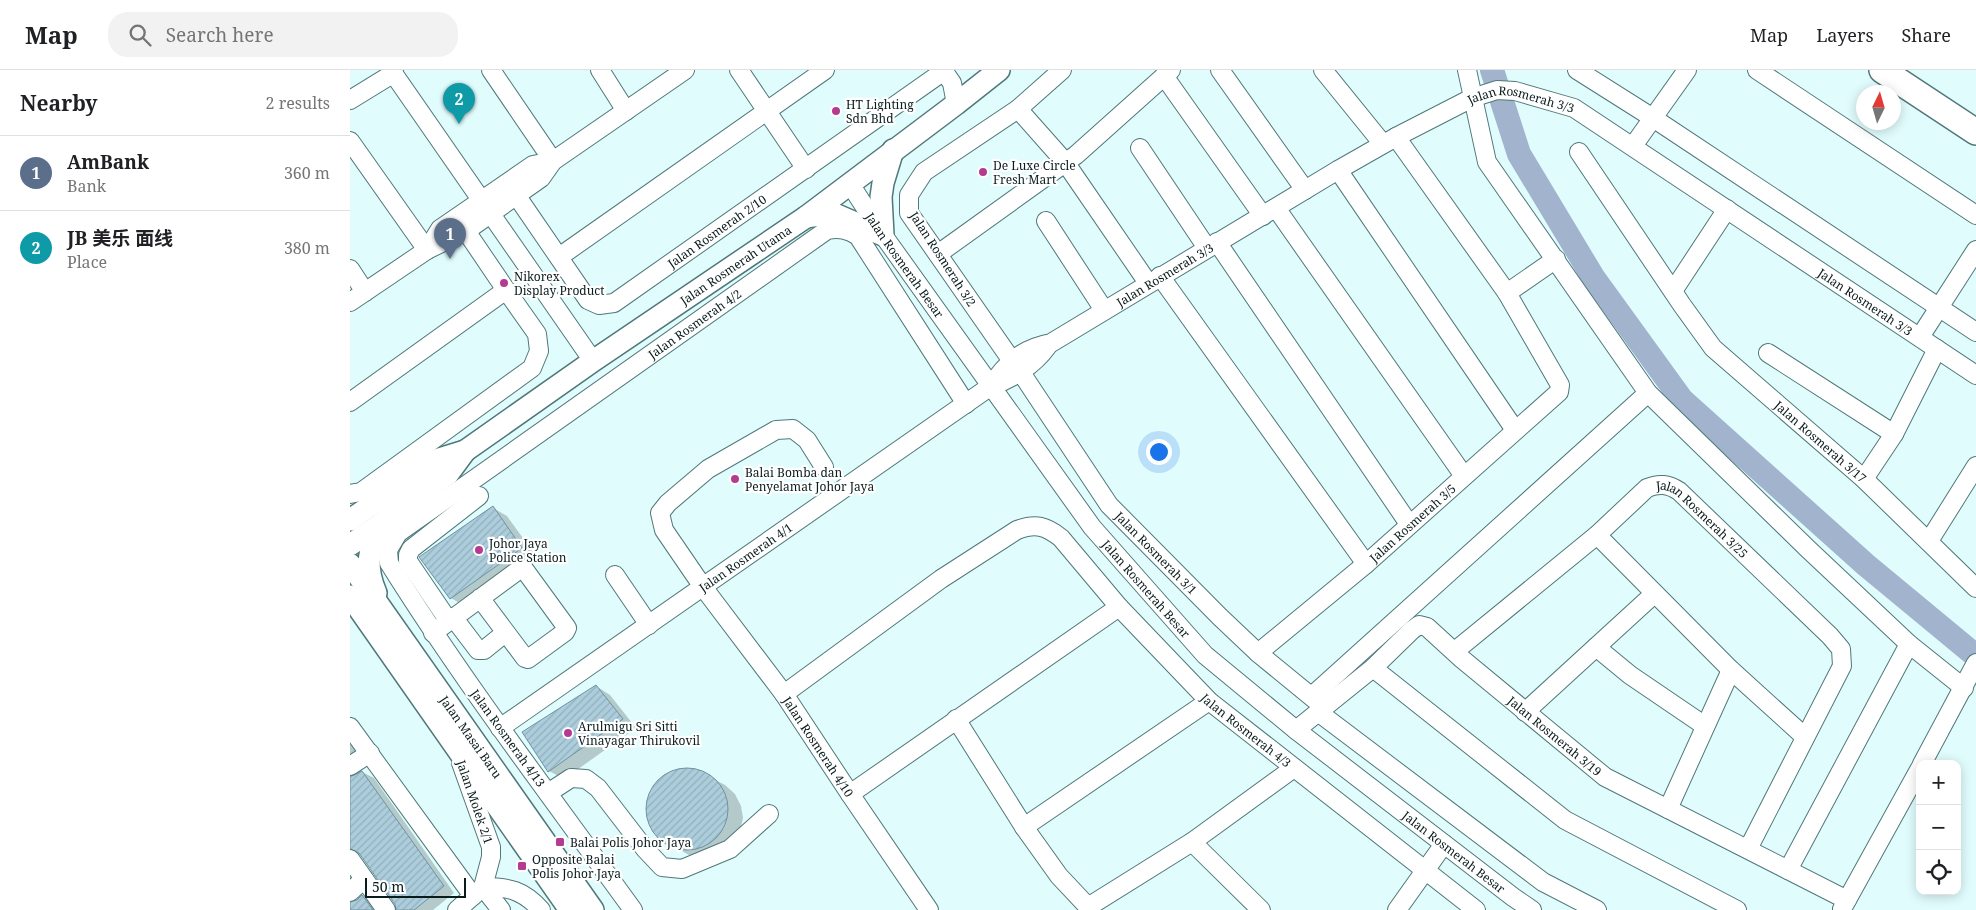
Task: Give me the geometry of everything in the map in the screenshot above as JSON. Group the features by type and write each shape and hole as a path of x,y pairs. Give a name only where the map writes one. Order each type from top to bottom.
{"highway":[{"path":"1882,70 1976,132"},
{"path":"1926,100 1976,121"}],"main road":[{"name":"Jalan Rosmerah Utama","path":"350,545 376,515 439,459 465,451 593,361 806,217 999,70"},
{"path":"806,217 832,213 883,235 882,183 894,150"},
{"path":"350,512 376,515 369,555 369,571 376,616 350,616"},
{"name":"Jalan Rosmerah Utama","path":"350,520 376,515"},
{"name":"Jalan Masai Baru","path":"350,564 376,616 456,746 570,910"},
{"name":"Jalan Masai Baru","path":"350,596 376,616 593,910"}],"street":[{"path":"491,70 553,162"},
{"path":"600,70 626,111"},
{"path":"427,250 440,229 485,207 516,195 541,178 553,162 685,70"},
{"path":"739,70 806,169"},
{"path":"559,257 825,70"},
{"path":"944,70 952,83 956,104"},
{"name":"Jalan Rosmerah 2/10","path":"516,195 588,300 600,305 614,303 944,70"},
{"name":"Jalan Rosmerah 3/2","path":"1016,366 909,213 909,195 924,172 1018,109 1062,70"},
{"path":"1220,70 1305,190"},
{"path":"1323,70 1389,140 1507,293 1556,259"},
{"path":"1467,70 1487,162 1648,393 1808,549 1909,644 1970,675 1924,760"},
{"path":"1577,70 1653,118 1976,332"},
{"path":"1632,146 1687,70"},
{"path":"1757,70 1976,215"},
{"path":"350,100 392,72 593,361"},
{"path":"938,254 1065,162 1168,73 1464,476"},
{"name":"Jalan Rosmerah 3/3","path":"991,386 1000,372 1016,366 1035,346 1051,343 1389,140 1472,98 1497,90 1515,92 1574,108 1976,375"},
{"path":"1018,109 1065,162 1366,564"},
{"path":"350,141 427,250"},
{"path":"1140,148 1212,245 1409,524"},
{"name":"Jalan Rosmerah 3/17","path":"1579,152 1713,348 1864,479 1976,588"},
{"path":"350,302 427,250 466,231 485,207 532,165 553,162"},
{"path":"1338,170 1515,430"},
{"name":"Jalan Rosmerah Besar","path":"850,184 883,235 1092,527 1204,655 1296,730 1532,910"},
{"path":"1673,291 1728,209"},
{"path":"1046,221 1104,310"},
{"name":"Jalan Rosmerah 4/2","path":"389,563 388,550 398,533 828,230 838,228 852,231 858,236 966,404"},
{"path":"350,494 361,492 532,368 539,351 537,334 466,231"},
{"path":"1920,337 1976,250"},
{"path":"350,269 365,292"},
{"path":"350,402 506,290"},
{"name":"Jalan Rosmerah 3/5","path":"1258,653 1366,564 1559,392 1560,385 1507,293"},
{"path":"1864,479 1894,434 1937,349"},
{"path":"1768,353 1894,434"},
{"name":"Jalan Rosmerah 3/1","path":"1016,366 1109,505 1130,528 1258,653 1318,705 1543,882 1597,910"},
{"name":"Jalan Rosmerah 4/1","path":"500,728 991,386"},
{"path":"1318,705 1648,393"},
{"name":"Jalan Rosmerah 4/10","path":"824,467 807,440 793,429 776,430 708,469 668,503 660,514 664,530 702,588 784,694 929,910"},
{"path":"1929,541 1976,466"},
{"name":"Jalan Rosmerah 3/25","path":"1455,651 1597,535 1647,488 1655,485 1672,486 1836,642 1841,649 1842,666 1805,737"},
{"path":"479,496 411,549 408,561 450,618 478,650 484,650 506,633"},
{"name":"Jalan Rosmerah 4/3","path":"784,694 941,579 1017,530 1028,526 1040,525 1061,538 1119,607 1209,701 1476,910"},
{"path":"1597,535 1731,670 1805,737 1748,849"},
{"name":"Jalan Rosmerah 4/13","path":"389,563 433,633 633,910"},
{"path":"433,633 450,618 480,598 524,569 567,628 558,638 528,659 524,658 480,598"},
{"path":"615,575 648,625"},
{"path":"1525,712 1654,594"},
{"path":"850,794 1119,607"},
{"name":"Jalan Rosmerah 3/19","path":"1296,730 1318,705 1373,668 1412,630 1419,625 1427,627 1525,712 1605,777 1788,870 1844,905"},
{"path":"1788,870 1909,644"},
{"path":"1596,647 1630,675 1705,726"},
{"path":"1373,668 1566,820 1737,910"},
{"path":"1668,809 1731,670"},
{"path":"1024,827 1209,701"},
{"path":"956,719 1024,827 1059,876 1089,908 1192,842 1294,768"},
{"path":"350,727 478,892 501,910"},
{"name":"Jalan Molek 2/1","path":"456,746 491,847 491,858 478,892"},
{"path":"350,766 370,753"},
{"path":"1844,905 1916,775"},
{"path":"548,793 571,778 586,779 598,788 622,817 645,850 662,867 682,869 730,849 769,814"},
{"path":"1192,842 1260,910"},
{"path":"1397,910 1444,844"},
{"path":"350,859 386,910"},
{"path":"350,892 364,880"},
{"path":"457,910 478,892 498,887 519,892 530,899 540,910"}],"building":[{"path":"493,506 522,548 450,599 419,557"},
{"path":"596,685 623,719 548,772 522,732"},
{"path":"687,768 703,771 716,780 725,793 728,809 725,825 716,838 703,847 687,850 671,847 658,838 649,825 646,809 649,793 658,780 671,771"},
{"path":"362,771 444,886 414,910 396,910 395,904 359,853 350,849 350,777"},
{"path":"362,895 373,910 350,910 350,902 357,900"}],"waterway":[{"path":"1492,70 1519,154 1593,277 1682,400 1866,565 1976,656"}],"place":[{"name":"HT Lighting Sdn Bhd","path":"836,111"},
{"name":"JB 美乐 面线","path":"459,124"},
{"name":"De Luxe Circle Fresh Mart","path":"983,172"},
{"name":"AmBank","path":"450,259"},
{"name":"Nikorex Display Product","path":"504,283"},
{"name":"Balai Bomba dan Penyelamat Johor Jaya","path":"735,479"},
{"name":"Johor Jaya Police Station","path":"479,550"},
{"name":"Arulmigu Sri Sitti Vinayagar Thirukovil","path":"568,733"},
{"name":"Balai Polis Johor Jaya","path":"560,842"},
{"name":"Opposite Balai Polis Johor Jaya","path":"522,866"}]}
